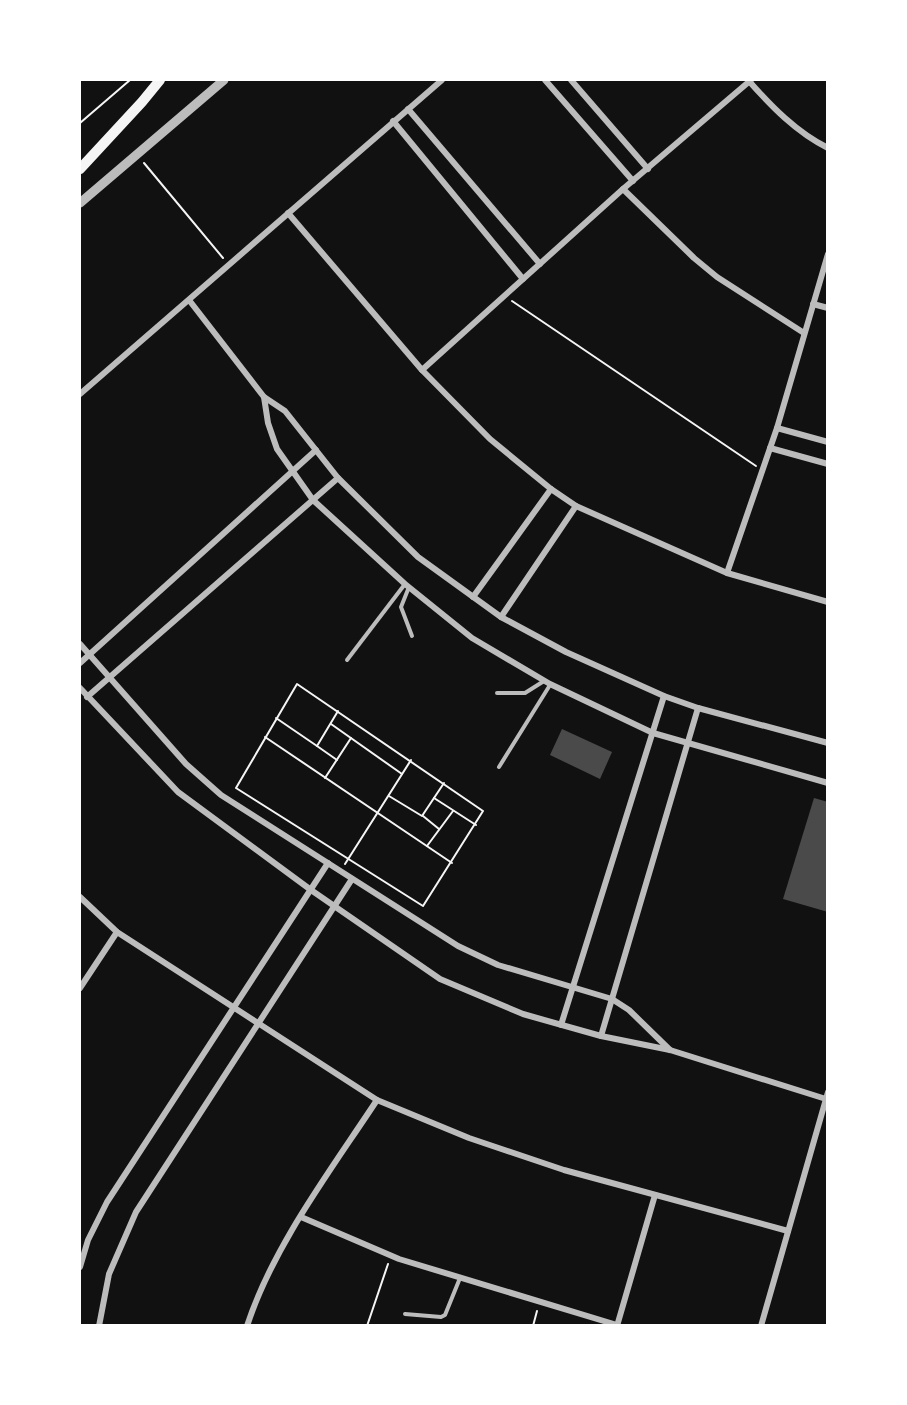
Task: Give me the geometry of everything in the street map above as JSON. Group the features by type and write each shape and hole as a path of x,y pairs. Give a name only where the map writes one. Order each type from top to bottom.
{"main road":[{"path":"80,169 160,80"}],"street":[{"path":"80,202 222,80"},
{"path":"80,394 442,80"},
{"path":"545,80 633,181"},
{"path":"571,80 648,169"},
{"path":"422,370 623,189 749,80 771,106 796,128 828,148"},
{"path":"408,109 540,264"},
{"path":"393,121 523,279"},
{"path":"623,189 702,264 804,333"},
{"path":"288,213 422,370 490,439 551,489 576,506 727,573 828,602"},
{"path":"727,573 777,428 828,254"},
{"path":"819,285 828,288"},
{"path":"189,300 264,397 285,411 338,478 418,557 501,617 566,652 664,696 698,708 828,743"},
{"path":"813,304 828,308"},
{"path":"264,397 268,423 277,449 313,500 407,586 472,638 547,682 653,733 688,745 828,783"},
{"path":"777,428 828,442"},
{"path":"770,448 828,464"},
{"path":"80,663 316,450"},
{"path":"87,697 338,478"},
{"path":"473,597 551,489"},
{"path":"501,617 576,506"},
{"path":"80,644 175,752 209,785 458,946 498,965 612,999 629,1010 670,1050"},
{"path":"80,688 178,792 311,890 440,979 482,999 561,1025 670,1050 827,1096 760,1326"},
{"path":"561,1025 664,696"},
{"path":"601,1036 698,708"},
{"path":"80,1267 88,1240 107,1202 328,863"},
{"path":"99,1326 109,1274 136,1212 352,879"},
{"path":"80,897 117,932 377,1100 480,1141 564,1170 788,1232"},
{"path":"80,988 117,932"},
{"path":"247,1326 262,1288 301,1217 377,1100"},
{"path":"301,1217 390,1256 617,1325 655,1195"}],"lane":[{"path":"407,586 401,607 412,636"},
{"path":"347,660 407,586"},
{"path":"497,693 525,693 547,682"},
{"path":"499,767 547,682"},
{"path":"405,1314 441,1317 445,1315 460,1278"}],"path":[{"path":"80,123 130,80"},
{"path":"136,154 228,265"},
{"path":"505,296 762,470"},
{"path":"297,684 338,711 482,809 483,813 476,825 423,906 237,790 236,786 297,684"},
{"path":"317,746 338,711"},
{"path":"276,718 337,760"},
{"path":"330,724 402,774"},
{"path":"264,737 452,862"},
{"path":"325,778 351,738"},
{"path":"340,871 411,760"},
{"path":"422,816 444,783"},
{"path":"388,795 440,829"},
{"path":"434,798 476,825"},
{"path":"427,846 453,811"},
{"path":"366,1326 390,1256"},
{"path":"533,1326 540,1303"}],"building":[{"path":"562,729 612,752 600,779 550,755"},
{"path":"814,798 828,802 828,912 783,899"}]}
